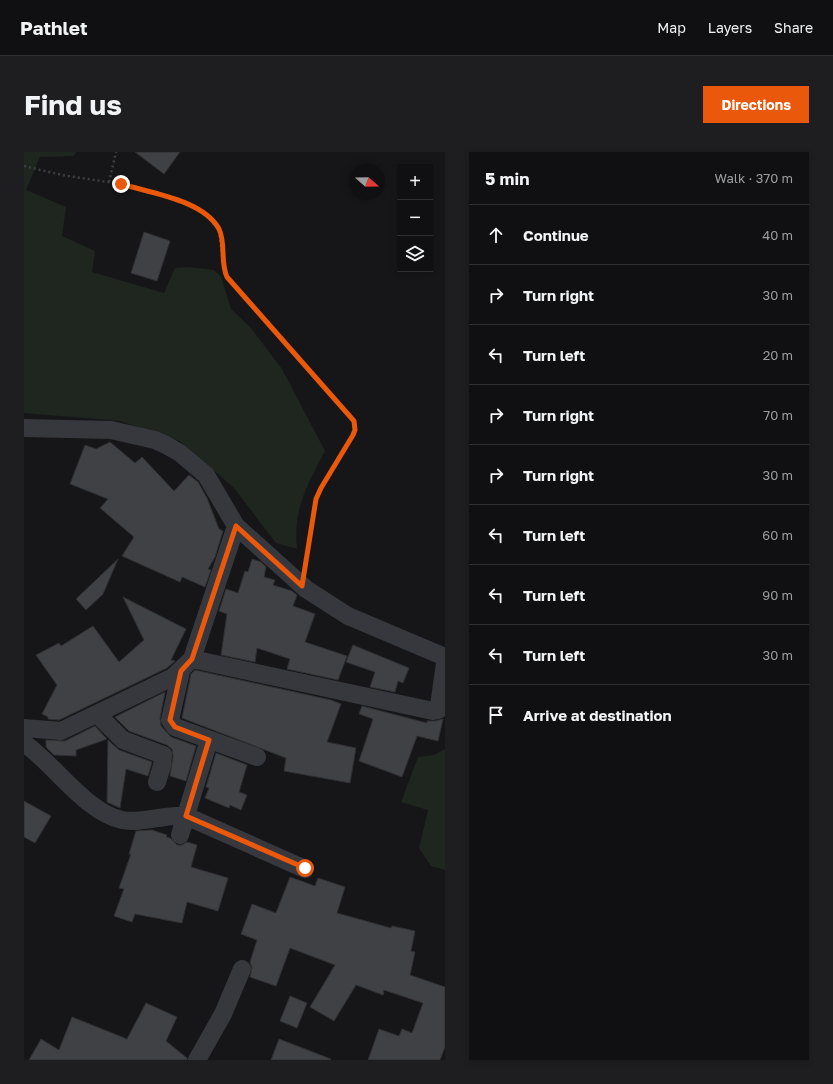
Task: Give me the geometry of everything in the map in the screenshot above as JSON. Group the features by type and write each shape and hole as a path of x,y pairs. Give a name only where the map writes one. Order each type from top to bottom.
{"street":[{"path":"24,428 111,430 155,440 166,445 180,453 206,475 236,526 302,586 324,602 348,616 445,657"},
{"path":"236,526 186,665 170,720 171,724 175,727 258,757"},
{"path":"186,665 433,711 438,710 445,663"},
{"path":"24,728 61,731 98,715 174,677 186,665"},
{"path":"98,715 123,740 163,755 162,766 157,782"},
{"path":"180,835 209,740"},
{"path":"24,743 36,751 93,806 110,816 123,820 168,815 186,816 305,868"},
{"path":"197,1060 223,1014 242,969"}],"path":[{"path":"108,182 116,152"},
{"path":"24,166 62,175 108,182 184,202 209,216 219,230 223,264 227,277 354,421 355,430 353,435 316,499 302,586"}],"shaded area":[{"path":"24,152 76,152 74,156 40,157 26,190 66,207 62,236 95,251 92,272 164,293 175,268 189,267 214,270 221,277 231,309 251,328 282,369 325,451 312,475 299,509 296,534 297,549 276,543 234,488 180,441 120,421 24,413"},
{"path":"445,749 445,870 431,866 419,848 428,810 401,802 418,757 434,755"}],"building":[{"path":"135,152 180,152 164,174"},
{"path":"144,232 170,241 157,281 131,273"},
{"path":"110,442 135,463 142,457 174,491 189,475 198,482 207,498 219,529 223,531 215,557 208,569 211,570 205,587 182,577 180,582 122,556 134,537 100,508 108,499 70,484 85,445 96,449"},
{"path":"118,559 103,594 86,610 76,599"},
{"path":"252,559 261,562 266,567 264,577 275,580 273,585 292,591 297,595 293,606 315,614 305,642 347,656 338,680 287,669 290,659 257,648 255,662 221,655 227,614 219,611 226,589 238,593 245,571 248,572"},
{"path":"123,597 186,629 171,660 175,661 167,668 59,720 48,719 48,717 42,714 57,685 36,655 59,643 61,646 93,626 119,662 144,640"},
{"path":"353,645 409,668 403,683 398,681 395,692 370,687 375,672 346,662"},
{"path":"195,670 331,700 341,704 327,742 356,748 350,783 284,771 286,758 182,718 191,674"},
{"path":"165,692 160,718 161,726 171,737 196,746 186,781 170,776 173,756 172,749 167,745 129,731 115,717"},
{"path":"362,706 427,723 427,721 443,719 438,741 417,736 402,777 359,761 373,719 359,714"},
{"path":"95,726 107,739 76,750 76,756 54,755 46,747 46,740 65,741"},
{"path":"108,740 119,750 152,762 148,776 126,769 120,808 107,802"},
{"path":"216,753 247,765 239,792 247,795 241,810 230,805 229,808 205,798 209,788 206,787"},
{"path":"24,801 51,816 35,843 24,837"},
{"path":"152,830 167,835 166,837 170,838 177,845 182,845 187,842 197,845 191,867 228,878 218,911 187,902 182,923 135,914 132,922 114,916 124,889 119,888 131,854 129,854 136,831"},
{"path":"290,877 315,886 318,878 345,887 337,913 391,928 392,926 415,931 411,951 415,952 410,975 445,987 445,1047 440,1060 368,1060 379,1029 399,1036 402,1029 412,1033 423,1003 384,990 383,995 356,985 334,1021 310,1007 335,965 290,948 276,986 250,977 252,968 250,962 257,940 241,934 252,904 276,913"},
{"path":"290,996 307,1003 297,1028 280,1021"},
{"path":"146,1003 177,1017 166,1041 187,1058 187,1060 29,1060 41,1039 59,1050 72,1017 127,1039"},
{"path":"279,1039 331,1059 271,1060"}],"route":[{"path":"121,184 184,202 209,216 219,230 221,236 223,264 227,277 356,425 353,435 316,499 302,586 236,526 192,659 181,671 170,720 171,724 175,727 209,740 186,816 305,868"}]}
